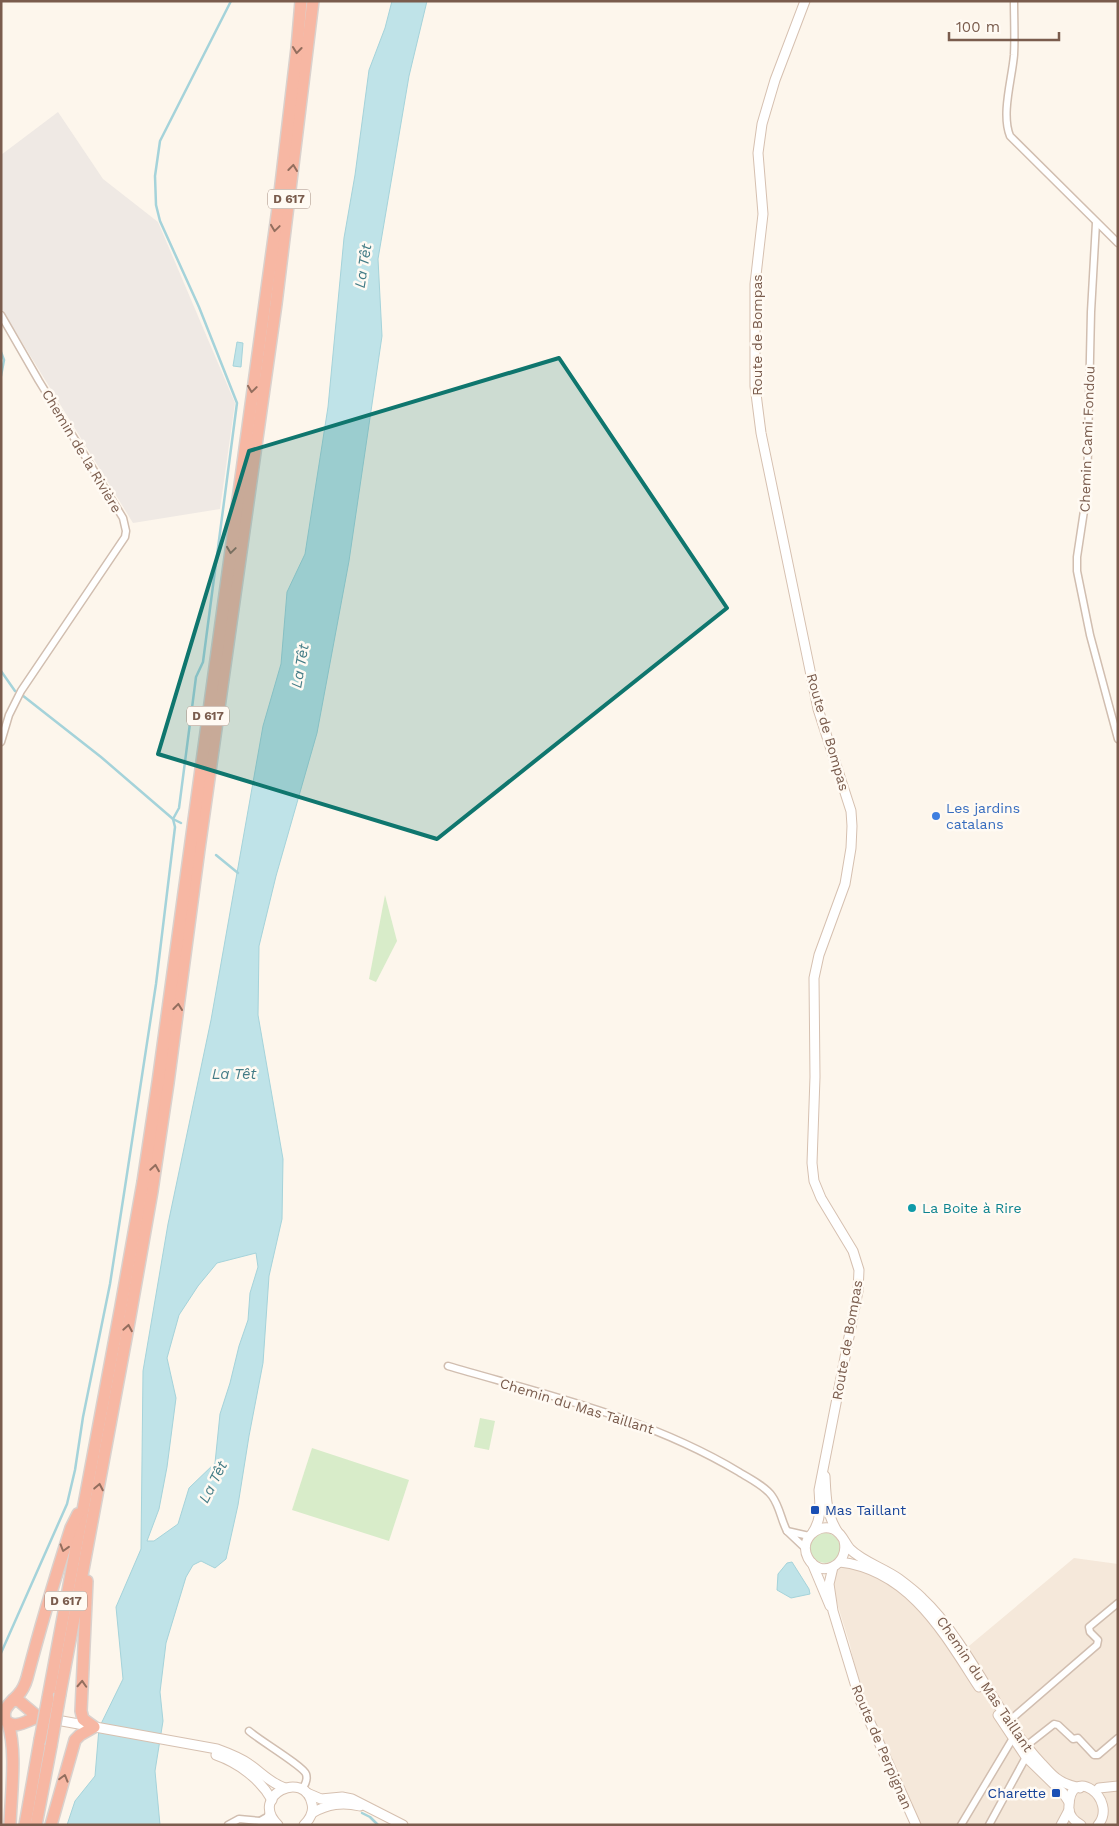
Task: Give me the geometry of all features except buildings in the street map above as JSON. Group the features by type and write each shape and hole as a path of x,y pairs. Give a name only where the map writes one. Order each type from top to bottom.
{"highway":[{"name":"D 617","path":"25,1825 143,1182 281,183 301,1"},
{"name":"D 617","path":"36,1825 140,1256 168,1083 200,840 276,304 312,1"},
{"path":"302,95 318,1"},
{"path":"10,1825 12,1736 8,1723 2,1713 8,1702 14,1700 24,1688 71,1528 84,1504"},
{"path":"51,1825 75,1740 80,1734 94,1727 83,1719 81,1711 89,1535"},
{"path":"8,1723 13,1725 19,1724 38,1717 19,1701 14,1700"}],"main road":[{"name":"Route de Bompas","path":"805,1 775,80 762,124 758,153 763,214 755,284 755,386 761,433 818,709 851,811 852,826 851,848 845,884 819,955 814,978 812,1163 814,1181 821,1198 853,1252 859,1270 858,1291 825,1454"},
{"path":"825,1454 826,1502 829,1518 844,1541 845,1552 836,1565 822,1568 808,1559 805,1548 818,1524 821,1514 819,1490 825,1454"},
{"path":"811,1534 825,1528 836,1531"},
{"name":"Chemin du Mas Taillant","path":"844,1541 856,1553 912,1588 935,1611 957,1639 1026,1746 1057,1779 1080,1788"},
{"name":"Route de Perpignan","path":"812,1563 833,1611 860,1700 916,1825"},
{"name":"Chemin du Mas Taillant","path":"836,1565 871,1569 887,1578 922,1606 949,1640 1026,1756 1061,1792 1069,1806 1072,1817 1081,1825"},
{"name":"Route de Perpignan","path":"833,1611 830,1584 836,1565"},
{"path":"38,1717 217,1749 248,1763 272,1783 285,1788"},
{"path":"187,1745 219,1756 237,1765 257,1780 272,1800 274,1819"},
{"path":"272,1800 279,1790 291,1786 321,1799 342,1797 352,1799 403,1825"},
{"path":"1061,1825 1071,1796 1080,1788 1093,1786 1115,1794"},
{"path":"1099,1788 1104,1792 1115,1794"},
{"path":"305,1791 311,1799 312,1814"},
{"path":"1098,1825 1107,1821 1115,1794"},
{"path":"304,1825 312,1814 323,1806 336,1804 368,1808"}],"street":[{"path":"1014,1 1014,55 1006,115 1007,129 1010,136 1118,244"},
{"name":"Chemin Cami Fondou","path":"1096,223 1091,312 1087,491 1077,557 1077,571 1090,635 1118,739"},
{"name":"Chemin de la Rivière","path":"1,314 123,518 126,532 125,537 21,691 9,715 1,742"},
{"name":"Chemin du Mas Taillant","path":"448,1366 607,1412 669,1435 729,1466 765,1489 772,1495 787,1531"},
{"path":"787,1531 811,1534"},
{"path":"787,1531 805,1548"},
{"path":"1009,1721 1097,1645 1098,1640 1090,1632 1090,1627 1118,1603"},
{"path":"1026,1746 1054,1724 1058,1725 1073,1739 1078,1738 1094,1755 1098,1755 1118,1738"},
{"path":"248,1730 261,1741 300,1766 307,1775 305,1791"},
{"path":"961,1825 1013,1738"},
{"path":"989,1825 1026,1756"},
{"path":"228,1825 239,1819 260,1821 267,1817 274,1819"}],"highlighted area":[{"path":"559,358 727,608 437,839 158,754 249,451"}],"shaded area":[{"path":"58,112 103,179 158,222 235,403 220,509 133,523 1,308 1,155"},
{"path":"1074,1558 1118,1564 1118,1825 921,1825 882,1741 857,1677 850,1645 833,1590 833,1575 836,1570 848,1566 867,1571 903,1592 929,1618 957,1656"}],"green space":[{"path":"385,895 397,941 376,982 369,979"},
{"path":"480,1418 495,1421 489,1450 474,1447"},
{"path":"312,1448 409,1480 389,1541 292,1510"},
{"path":"825,1533 831,1534 839,1542 839,1554 831,1562 825,1563 819,1562 811,1554 810,1548 811,1542 819,1534"}],"water":[{"name":"La Têt","path":"392,1 427,1 409,76 378,259 382,336 349,561 317,733 276,876 259,946 258,1015 283,1159 282,1219 269,1276 263,1363 238,1505 226,1559 215,1568 201,1561 193,1565 186,1577 166,1643 160,1692 163,1721 155,1771 160,1825 67,1825 75,1801 95,1776 99,1728 123,1679 116,1607 141,1549 143,1371 168,1224 211,1020 263,726 281,664 287,592 305,554 328,407 344,238 355,175 369,70 385,28","holes":["256,1253 258,1267 250,1293 248,1320 220,1414 215,1463 189,1488 178,1524 154,1541 147,1541 159,1509 167,1467 176,1398 167,1358 179,1315 198,1286 217,1263"]},
{"path":"237,342 243,343 241,367 233,366"},
{"path":"792,1562 809,1589 810,1594 791,1598 777,1590 778,1574 787,1563"}],"waterway":[{"path":"1,1653 67,1504 75,1470 83,1417 110,1284 156,984 175,827 173,819 179,808 196,677 203,662 237,403 199,307 160,221 156,205 155,176 160,141 231,1"},
{"path":"1,352 4,360 1,376"},
{"path":"1,671 15,691"},
{"path":"22,695 101,757 173,819 181,823"},
{"path":"216,855 238,873"},
{"path":"362,1813 370,1817 378,1825"}],"place":[{"name":"Les jardins catalans","path":"936,816"},
{"name":"La Boite à Rire","path":"912,1208"},
{"name":"Mas Taillant","path":"815,1510"},
{"name":"Charette","path":"1056,1793"}]}
